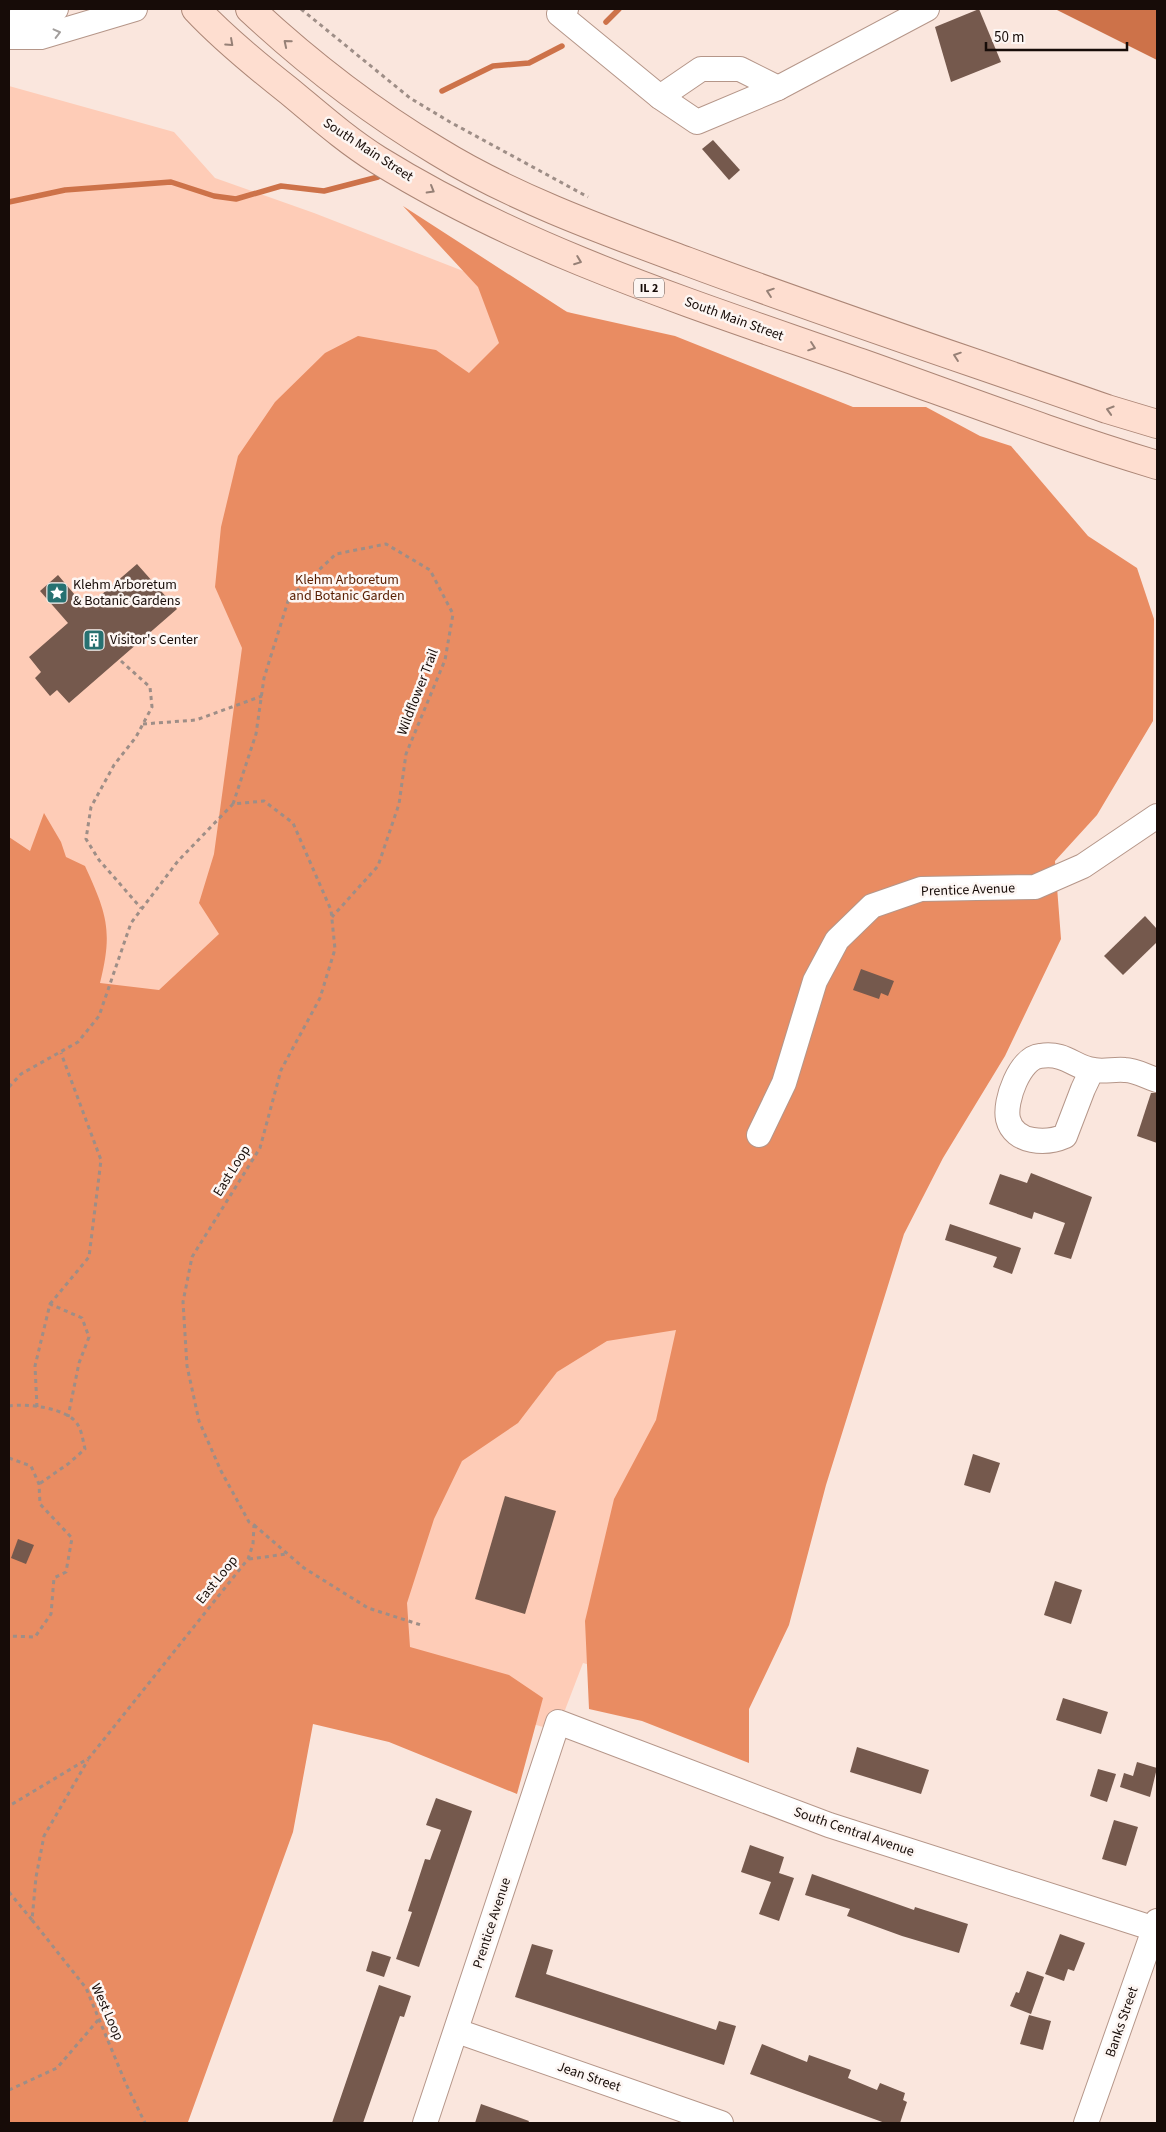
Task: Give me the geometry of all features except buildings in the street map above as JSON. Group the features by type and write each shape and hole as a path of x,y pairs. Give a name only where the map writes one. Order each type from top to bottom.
{"main road":[{"name":"South Main Street","path":"196,9 232,45 320,118 377,160 471,213 550,250 656,291 1072,439 1157,465"},
{"path":"250,9 287,43 353,94 437,152 495,182 600,229 752,286 1107,409 1157,424"},
{"path":"276,9 346,68 548,206"}],"street":[{"path":"9,23 56,9"},
{"path":"9,37 40,37 135,9"},
{"path":"557,10 660,97 697,122 778,88 927,9"},
{"path":"660,97 701,69 740,69 778,88"},
{"name":"Prentice Avenue","path":"759,1135 784,1083 815,981 837,940 872,906 921,889 1035,887 1083,866 1157,816"},
{"path":"1092,1070 1127,1070 1157,1080"},
{"name":"Prentice Avenue","path":"425,2123 558,1722"},
{"name":"South Central Avenue","path":"558,1722 829,1825 1156,1925"},
{"name":"Banks Street","path":"1086,2123 1156,1925"},
{"name":"Jean Street","path":"457,2031 721,2123"}],"path":[{"path":"301,9 410,98 589,198"},
{"name":"Wildflower Trail","path":"232,804 256,734 264,678 289,598 336,554 386,544 430,570 453,614 445,660 406,754 399,804 378,866 332,917"},
{"path":"121,661 150,688 152,706 114,766 91,807 86,839 99,860 141,908"},
{"path":"142,724 196,720 262,696"},
{"name":"East Loop","path":"9,1806 89,1758 248,1559 253,1544 254,1525 249,1522 221,1471 199,1421 187,1366 184,1302 192,1258 260,1148 281,1070 320,998 336,950 332,917 293,823 264,802 232,804"},
{"path":"9,1087 21,1074 78,1042 99,1016 120,950 131,923 178,861 232,804"},
{"path":"37,1407 36,1366 50,1304 89,1257 101,1160 61,1053"},
{"path":"50,1304 82,1318 89,1337 79,1362 68,1417"},
{"path":"9,1406 20,1404 62,1412 78,1424 85,1448 68,1464 39,1484"},
{"path":"9,1458 31,1466 39,1484 40,1504 72,1538 66,1572 54,1578 51,1614 35,1637 9,1636"},
{"path":"254,1525 304,1568 368,1608 420,1625"},
{"path":"248,1559 266,1555 288,1554"},
{"path":"32,1920 36,1877 44,1836 89,1758"},
{"name":"West Loop","path":"9,1892 86,1988 145,2123"},
{"path":"9,2090 57,2068 99,2019"}],"green space":[{"name":"Klehm Arboretum and Botanic Garden","path":"9,86 174,132 215,178 314,213 772,391 829,1256 683,1692 583,1663 565,1710 543,1727 334,1665 9,2123"},
{"name":"Klehm Arboretum and Botanic Garden","path":"403,206 567,312 675,336 853,407 926,407 980,436 1011,446 1088,536 1137,568 1154,619 1153,721 1097,815 1055,861 1061,939 1005,1056 943,1158 904,1234 826,1485 789,1625 749,1709 749,1763 642,1721 589,1709 585,1621 614,1499 656,1420 676,1330 607,1341 557,1372 518,1423 462,1461 434,1519 407,1603 410,1647 509,1675 543,1698 517,1794 389,1742 313,1724 293,1832 188,2122 191,2123 9,2123 9,837 30,851 44,813 61,842 66,857 85,866 103,910 106,923 106,950 100,983 159,990 219,934 199,903 214,854 242,648 215,587 221,527 238,456 275,402 325,353 358,336 436,350 469,373 499,343 478,287"}],"shaded area":[{"path":"1055,9 1157,9 1157,60"}],"waterway":[{"path":"606,22 619,9"},
{"path":"442,91 493,66 529,63 562,46"},
{"path":"9,202 65,190 171,182 214,196 236,199 281,186 324,191 378,177"}],"place":[{"name":"Klehm Arboretum & Botanic Gardens","path":"57,593"},
{"name":"Visitor's Center","path":"94,640"}]}
